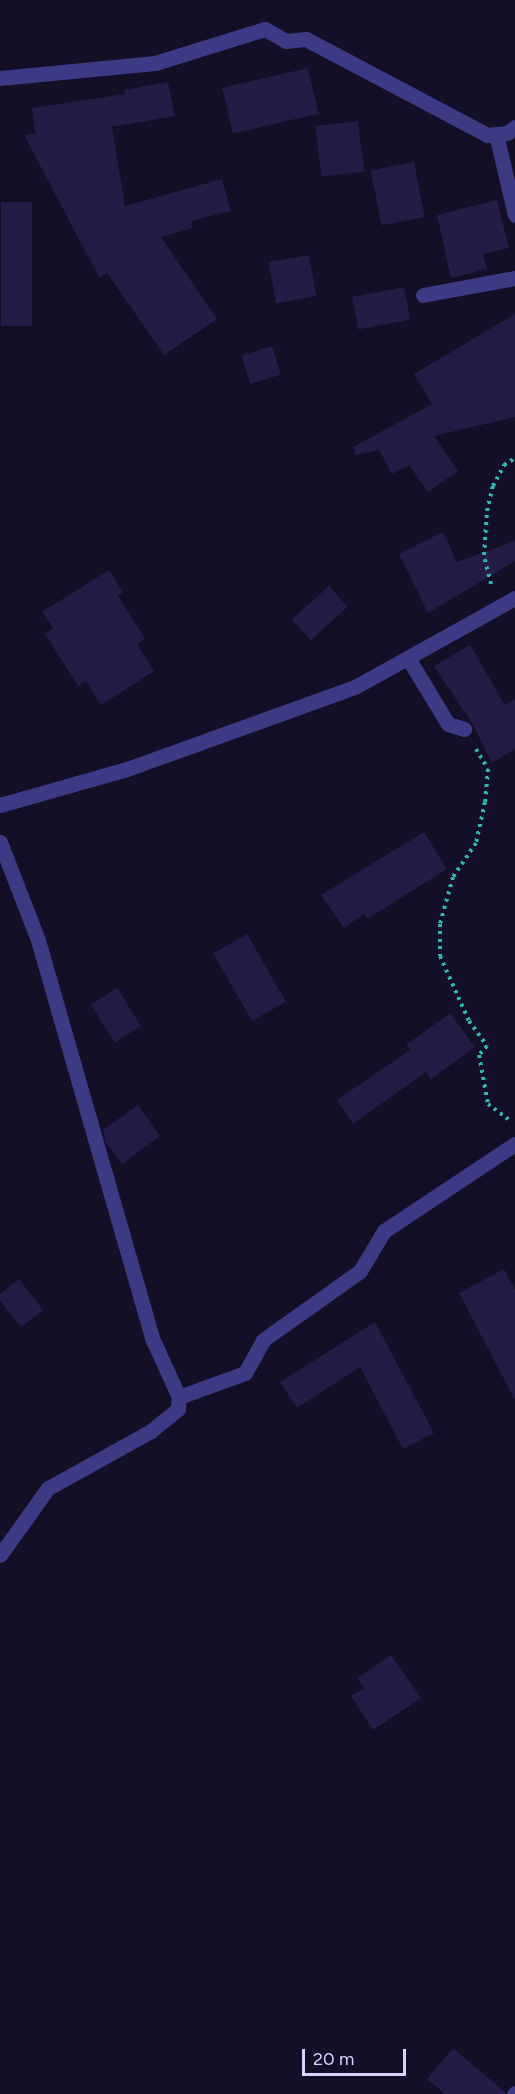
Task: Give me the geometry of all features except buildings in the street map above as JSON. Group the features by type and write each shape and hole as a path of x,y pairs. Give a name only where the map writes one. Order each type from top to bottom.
{"street":[{"path":"0,78 155,63 266,29 286,41 306,39 487,135 515,127"},
{"path":"496,134 515,215"},
{"path":"423,295 515,278"},
{"path":"0,805 127,769 333,695 515,598"},
{"path":"408,657 448,724 464,729"},
{"path":"0,842 38,940 152,1338 179,1397 178,1409 151,1431 48,1488 0,1555"},
{"path":"179,1397 245,1373 263,1340 360,1271 384,1231 515,1144"}],"path":[{"path":"498,608 484,555 487,511 493,486 504,465 515,458"},
{"path":"464,729 488,769 487,780 476,843 453,877 440,924 440,956 469,1021 487,1046 479,1055 479,1062 488,1104 515,1122"}]}
